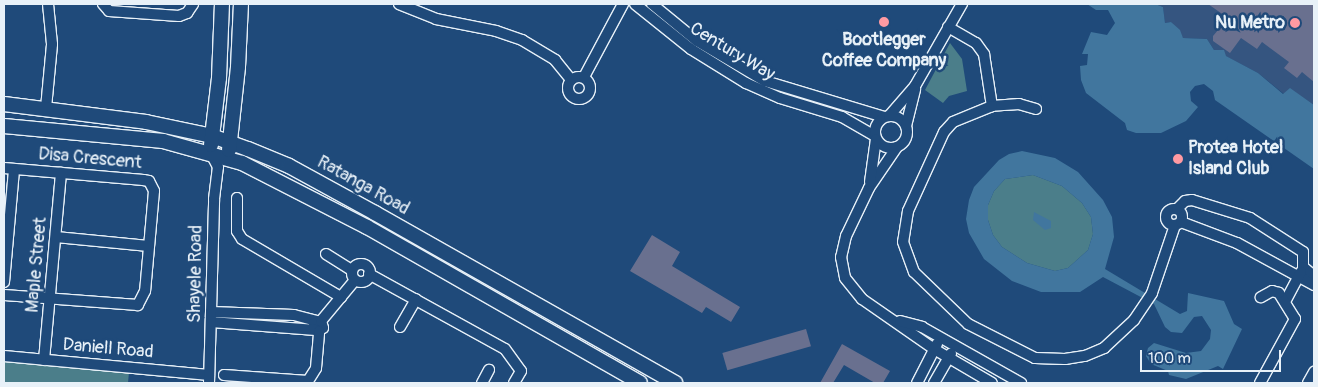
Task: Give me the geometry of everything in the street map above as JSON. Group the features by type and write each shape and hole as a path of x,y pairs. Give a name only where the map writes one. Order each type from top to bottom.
{"main road":[{"path":"210,152 222,4"},
{"path":"223,162 230,142 238,67 241,4"},
{"name":"Ratanga Road","path":"4,104 146,122 212,136 230,142 306,176 675,383"},
{"path":"46,108 51,121 111,135"},
{"name":"Ratanga Road","path":"4,126 164,141 210,152 223,162 282,181 640,383"}],"street":[{"path":"46,108 52,44 48,4"},
{"path":"103,4 106,9 114,11 179,16 187,13 193,4"},
{"path":"399,4 436,19 496,31 522,40 555,60 570,80 569,93 579,99 590,90 584,78"},
{"path":"584,78 623,4"},
{"name":"Century Way","path":"635,4 691,49 746,83 780,98 842,117 876,137"},
{"name":"Century Way","path":"652,4 697,41 765,81 887,116"},
{"path":"869,188 877,124 915,86 962,4"},
{"path":"947,29 980,47 987,64 992,106"},
{"path":"570,80 584,78"},
{"path":"915,86 906,126 906,139 897,147 869,188 843,246 842,269 855,293 934,349 992,383"},
{"path":"1036,108 1019,104 992,106 959,119 944,132 906,218 904,242 914,272 968,324 1036,358 1065,359 1086,356 1104,348 1121,336 1152,293 1181,214 1177,209"},
{"path":"887,116 900,118 906,126"},
{"path":"876,137 885,147 897,147"},
{"name":"Shayele Road","path":"209,379 214,199 223,162"},
{"path":"4,282 9,168"},
{"name":"Disa Crescent","path":"4,295 50,300 138,305 145,291 154,191 150,181 9,168"},
{"name":"Maple Street","path":"44,360 61,173"},
{"path":"237,198 237,231 242,239 341,296"},
{"path":"1286,300 1298,278 1303,267 1303,252 1250,218 1192,200 1185,201 1177,209 1168,210 1165,216 1168,224 1178,224 1237,243 1298,278 1314,285"},
{"path":"56,237 149,246"},
{"path":"326,254 364,281 369,274"},
{"path":"224,375 308,381 316,368 318,326 341,296 357,265 364,264 369,274 505,349 521,371 514,383"},
{"path":"1303,267 1314,276"},
{"path":"1260,383 1294,327 1295,316 1286,300 1274,291 1261,297"},
{"path":"400,327 416,299"},
{"path":"211,317 270,313 286,315 318,326"},
{"path":"268,328 270,313"},
{"path":"211,317 268,328 286,329 318,326"},
{"path":"894,319 922,327 1021,383"},
{"path":"917,383 941,338"},
{"path":"934,383 956,346"},
{"name":"Daniell Road","path":"4,356 209,379"},
{"path":"482,383 490,370"},
{"path":"1308,383 1314,372"}],"shaded area":[{"path":"1087,4 1155,4 1163,7 1165,23 1171,22 1180,30 1183,38 1207,39 1214,50 1224,50 1226,56 1258,73 1283,94 1290,88 1314,105 1314,169 1215,100 1213,91 1204,84 1195,86 1190,92 1191,101 1198,107 1186,121 1161,133 1136,133 1127,130 1125,123 1086,93 1081,80 1080,66 1087,65 1088,54 1082,54 1091,32 1107,35 1115,23 1108,10 1096,10"},
{"path":"1155,4 1314,4 1314,105 1290,89 1284,94 1258,73 1214,50 1207,39 1183,38 1171,22 1165,23 1163,7"},
{"path":"1022,151 1055,158 1078,172 1103,200 1112,217 1114,237 1105,269 1180,314 1187,311 1188,293 1224,301 1234,324 1242,329 1223,369 1218,366 1186,379 1169,375 1168,371 1151,364 1146,356 1148,348 1154,343 1186,353 1201,351 1210,339 1211,330 1202,316 1194,317 1182,333 1171,332 1165,327 1154,304 1103,277 1080,292 1041,292 1012,281 984,259 969,233 966,219 969,200 974,187 999,160 1009,154","holes":["1033,175 1062,186 1082,203 1091,217 1093,234 1088,250 1068,268 1055,271 1027,263 1002,247 993,235 988,220 988,205 994,191 1005,179"]},
{"path":"1034,212 1051,221 1051,228 1045,230 1033,220"}],"green space":[{"path":"950,43 962,59 967,91 949,96 943,103 925,90"},
{"path":"1033,175 1062,186 1082,203 1091,217 1093,234 1088,250 1068,268 1055,271 1027,263 1002,247 993,235 988,220 988,205 994,191 1005,179"},
{"path":"4,360 129,372 128,383 4,383"}],"building":[{"path":"1208,4 1314,4 1314,82 1302,72 1297,78 1284,68 1289,62 1262,42 1257,49 1241,38 1230,53 1213,41 1213,36 1228,18"},
{"path":"652,235 680,252 672,266 740,307 731,322 706,307 702,313 630,271"},
{"path":"806,329 811,346 727,370 722,353"},
{"path":"842,344 890,371 883,383 875,383 844,365 833,383 820,383"}],"place":[{"name":"Bootlegger Coffee Company","path":"884,22"},
{"name":"Nu Metro","path":"1295,23"},
{"name":"Protea Hotel Island Club","path":"1178,159"}]}
